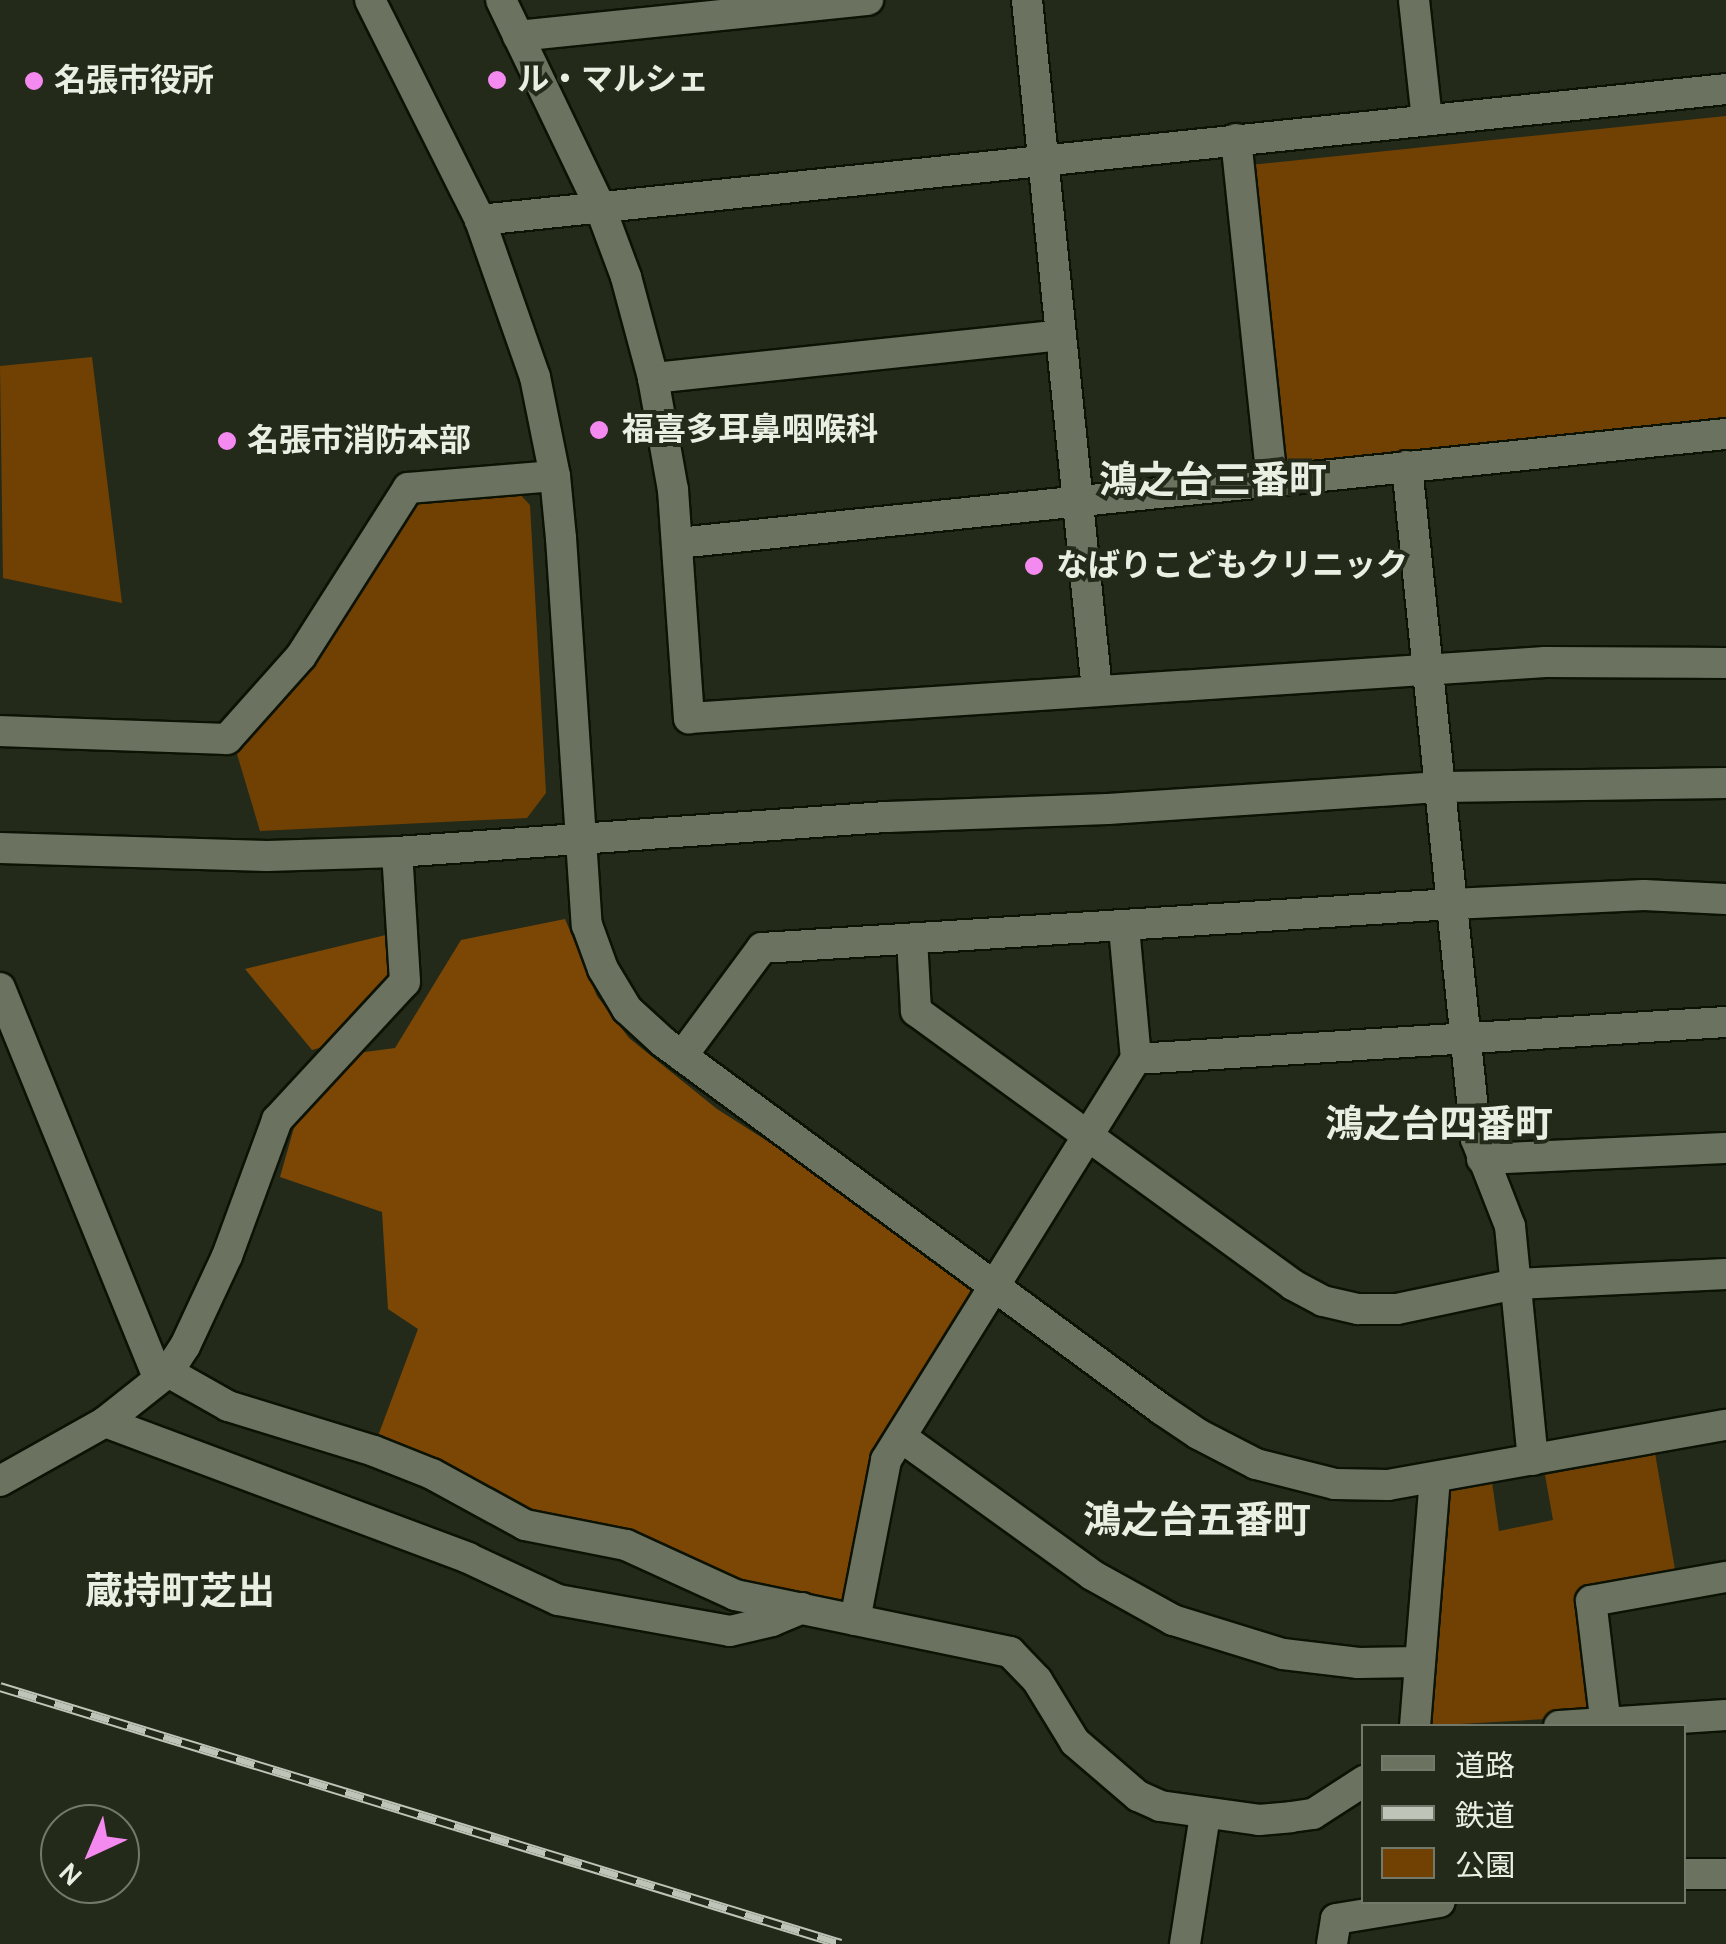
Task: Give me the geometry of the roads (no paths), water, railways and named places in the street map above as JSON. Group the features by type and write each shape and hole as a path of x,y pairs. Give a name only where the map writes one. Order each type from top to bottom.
{"street":[{"path":"370,0 480,220 534,376 555,476 587,925 602,969 628,1009 682,1056 1161,1409 1256,1464 1336,1484 1434,1480 1726,1425"},
{"path":"501,0 600,207 626,277 653,378 666,440 678,543 689,718 1544,662 1726,663"},
{"path":"518,36 868,0"},
{"path":"1026,0 1097,690"},
{"path":"1414,0 1427,120"},
{"path":"480,220 1726,89"},
{"path":"1236,139 1272,480"},
{"path":"653,378 1062,335"},
{"path":"678,543 1726,434"},
{"path":"1407,466 1476,1138 1510,1226 1533,1460"},
{"path":"0,731 228,738 302,656 408,488 555,476"},
{"path":"0,848 268,856 397,852 580,842 887,817 1127,808 1440,787 1726,782"},
{"path":"0,1481 105,1422 163,1374 185,1346 227,1256 277,1120 406,982 397,852"},
{"path":"682,1056 762,948 1452,904 1644,896 1726,899"},
{"path":"856,1620 886,1460 1136,1059 1124,927"},
{"path":"912,940 916,1011 1293,1286 1324,1301 1358,1309 1397,1309 1516,1284 1726,1274"},
{"path":"0,988 163,1374 228,1406 374,1451 432,1474 525,1525 626,1545 735,1595 1010,1652 1037,1680 1067,1731 1092,1759 1138,1796 1160,1806 1260,1820 1313,1814 1361,1783"},
{"path":"1136,1059 1726,1022"},
{"path":"1482,1159 1726,1148"},
{"path":"105,1422 468,1558 558,1600 730,1630 772,1622 802,1608"},
{"path":"900,1438 1092,1576 1174,1620 1283,1654 1358,1663 1420,1662"},
{"path":"1415,1724 1434,1480"},
{"path":"1726,1576 1591,1602 1606,1724 1726,1715"},
{"path":"1185,1944 1205,1815"},
{"path":"1686,1874 1726,1874"},
{"path":"1332,1944 1336,1919 1428,1904"}],"railway":[{"path":"0,1687 841,1944"}],"place":[{"name":"ル・マルシェ","path":"497,80"},
{"name":"名張市役所","path":"34,81"},
{"name":"福喜多耳鼻咽喉科","path":"599,430"},
{"name":"名張市消防本部","path":"227,441"},
{"name":"なばりこどもクリニック","path":"1034,566"}],"district":[{"name":"鴻之台三番町","path":"1213,481"},
{"name":"鴻之台四番町","path":"1439,1125"},
{"name":"鴻之台五番町","path":"1197,1521"},
{"name":"蔵持町芝出","path":"180,1592"}]}
